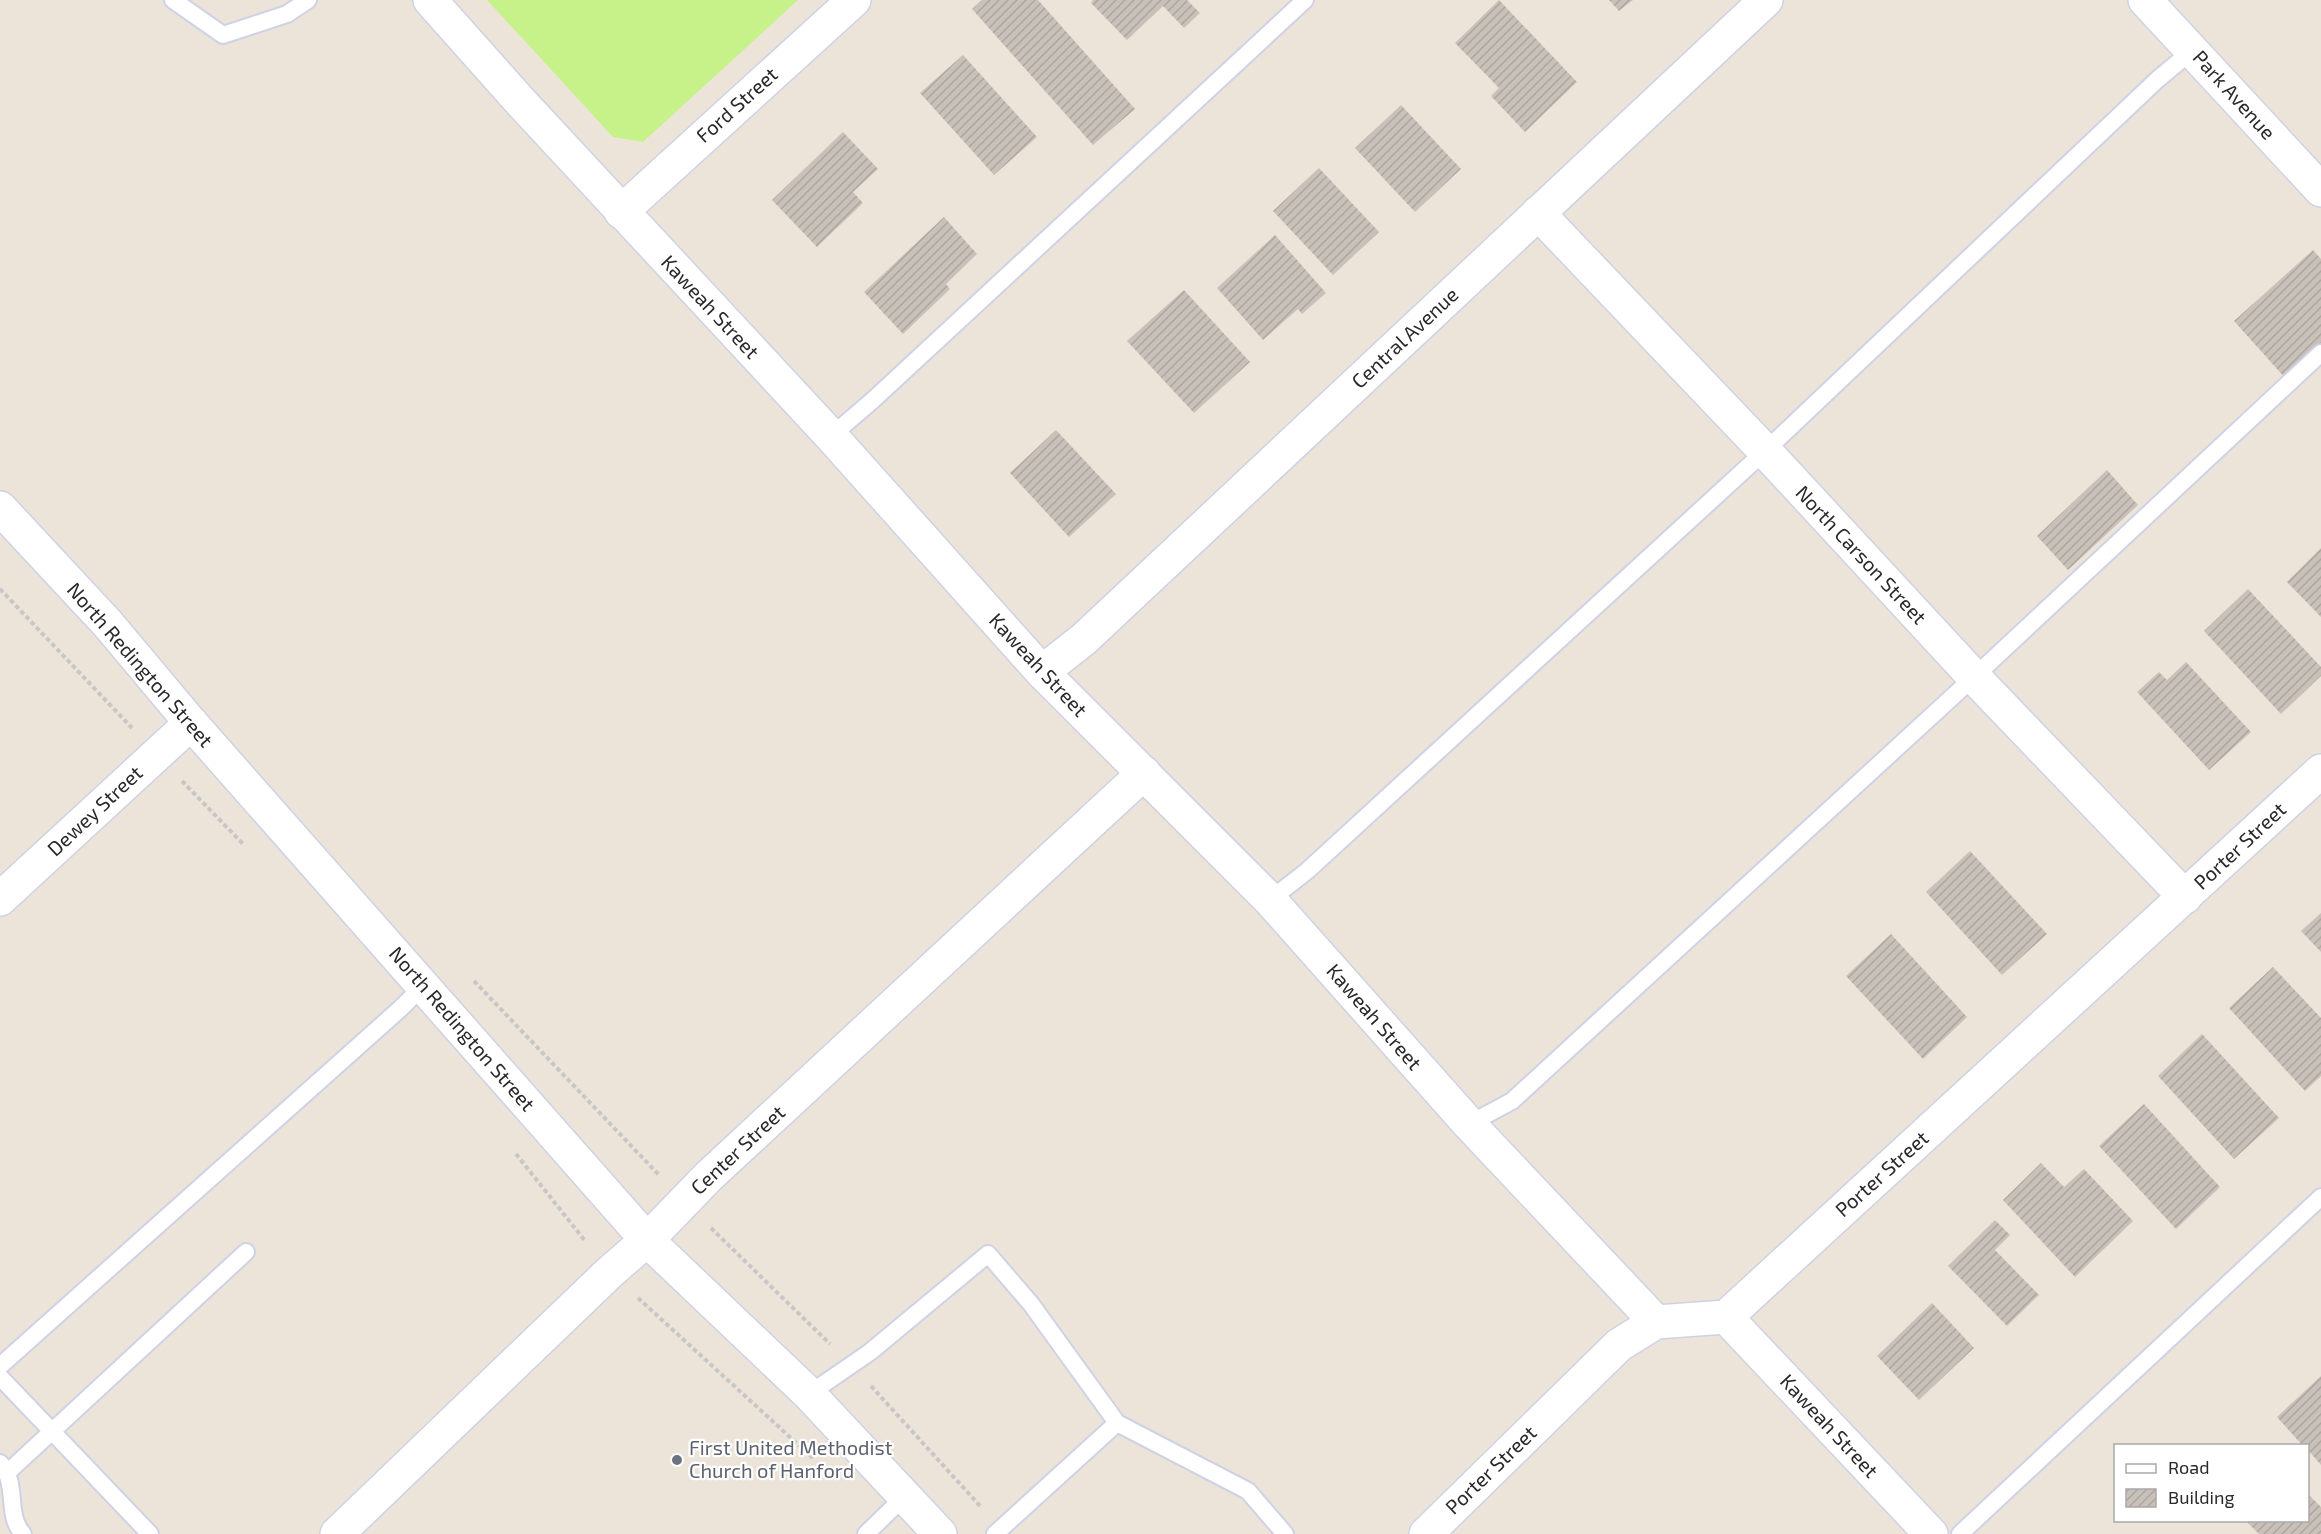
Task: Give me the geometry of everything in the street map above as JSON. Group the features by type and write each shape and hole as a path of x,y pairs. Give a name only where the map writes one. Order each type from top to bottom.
{"street":[{"name":"Kaweah Street","path":"430,0 621,212 831,436 1042,672 1270,900 1469,1124 1656,1322"},
{"name":"Ford Street","path":"621,212 854,0"},
{"name":"Central Avenue","path":"1042,672 1084,639 1766,0"},
{"name":"Park Avenue","path":"2145,0 2321,190"},
{"name":"North Carson Street","path":"1538,213 1765,451 1974,678 2185,897"},
{"name":"North Redington Street","path":"0,508 108,624 191,723 647,1240 809,1394 940,1534"},
{"name":"Dewey Street","path":"0,900 191,723"},
{"name":"Porter Street","path":"1426,1534 1619,1345 1656,1322 1726,1317 2321,771"},
{"name":"Center Street","path":"337,1534 610,1272 647,1240 684,1201 1144,773"},
{"name":"Kaweah Street","path":"1726,1317 1932,1534"}],"lane":[{"path":"173,0 223,35 288,14 308,0"},
{"path":"831,436 873,400 1305,0"},
{"path":"1270,900 1307,871 1765,451 2158,79 2193,50"},
{"path":"1469,1124 1512,1101 1974,678 2321,353"},
{"path":"0,1366 423,986"},
{"path":"1960,1534 2321,1197"},
{"path":"23,1534 16,1527 4,1468 53,1432 246,1252"},
{"path":"809,1394 870,1352 988,1254 1031,1304 1118,1423 1248,1491 1285,1534"},
{"path":"0,1377 150,1534"},
{"path":"998,1531 1118,1423"},
{"path":"866,1534 904,1497"}],"path":[{"path":"468,976 684,1201 852,1365 998,1531"}],"green space":[{"path":"487,0 798,0 643,142 613,137"}],"building":[{"path":"982,0 1038,0 1135,109 1093,145 972,9"},
{"path":"1093,0 1187,0 1200,13 1184,28 1163,6 1127,40 1091,3"},
{"path":"1499,0 1577,82 1525,132 1491,96 1499,88 1455,43"},
{"path":"1609,0 1633,0 1619,11"},
{"path":"963,55 1037,137 994,175 920,93"},
{"path":"1401,105 1461,169 1415,212 1355,148"},
{"path":"843,132 878,169 853,192 863,203 817,247 772,200"},
{"path":"1319,168 1379,232 1333,275 1273,211"},
{"path":"944,217 977,254 946,284 950,289 903,334 864,292"},
{"path":"1275,235 1326,293 1302,314 1298,309 1263,340 1217,288"},
{"path":"2313,250 2321,259 2321,348 2286,379 2234,321"},
{"path":"1184,290 1250,362 1194,413 1127,341"},
{"path":"1056,430 1116,494 1069,537 1010,473"},
{"path":"2107,470 2138,505 2068,570 2037,536"},
{"path":"2321,548 2321,617 2287,582"},
{"path":"2248,589 2321,667 2321,676 2281,714 2204,631"},
{"path":"2186,662 2251,732 2209,770 2137,692 2159,672 2167,680"},
{"path":"1970,851 2047,934 2002,975 1926,892"},
{"path":"2321,913 2321,952 2301,931"},
{"path":"1891,934 1967,1017 1923,1059 1846,976"},
{"path":"2273,967 2321,1018 2321,1076 2305,1091 2229,1008"},
{"path":"2202,1034 2279,1118 2234,1159 2158,1076"},
{"path":"2144,1104 2220,1187 2176,1229 2099,1146"},
{"path":"2041,1163 2064,1187 2084,1169 2133,1221 2075,1277 2003,1200"},
{"path":"1995,1220 2010,1235 1995,1250 2039,1295 2007,1326 1948,1266"},
{"path":"1932,1303 1974,1348 1919,1400 1877,1356"},
{"path":"2321,1376 2321,1465 2309,1451 2309,1444 2301,1444 2277,1417"},
{"path":"2309,1495 2321,1507 2321,1534 2259,1534 2247,1522 2309,1522"}],"place":[{"name":"First United Methodist Church of Hanford","path":"677,1460"}]}
